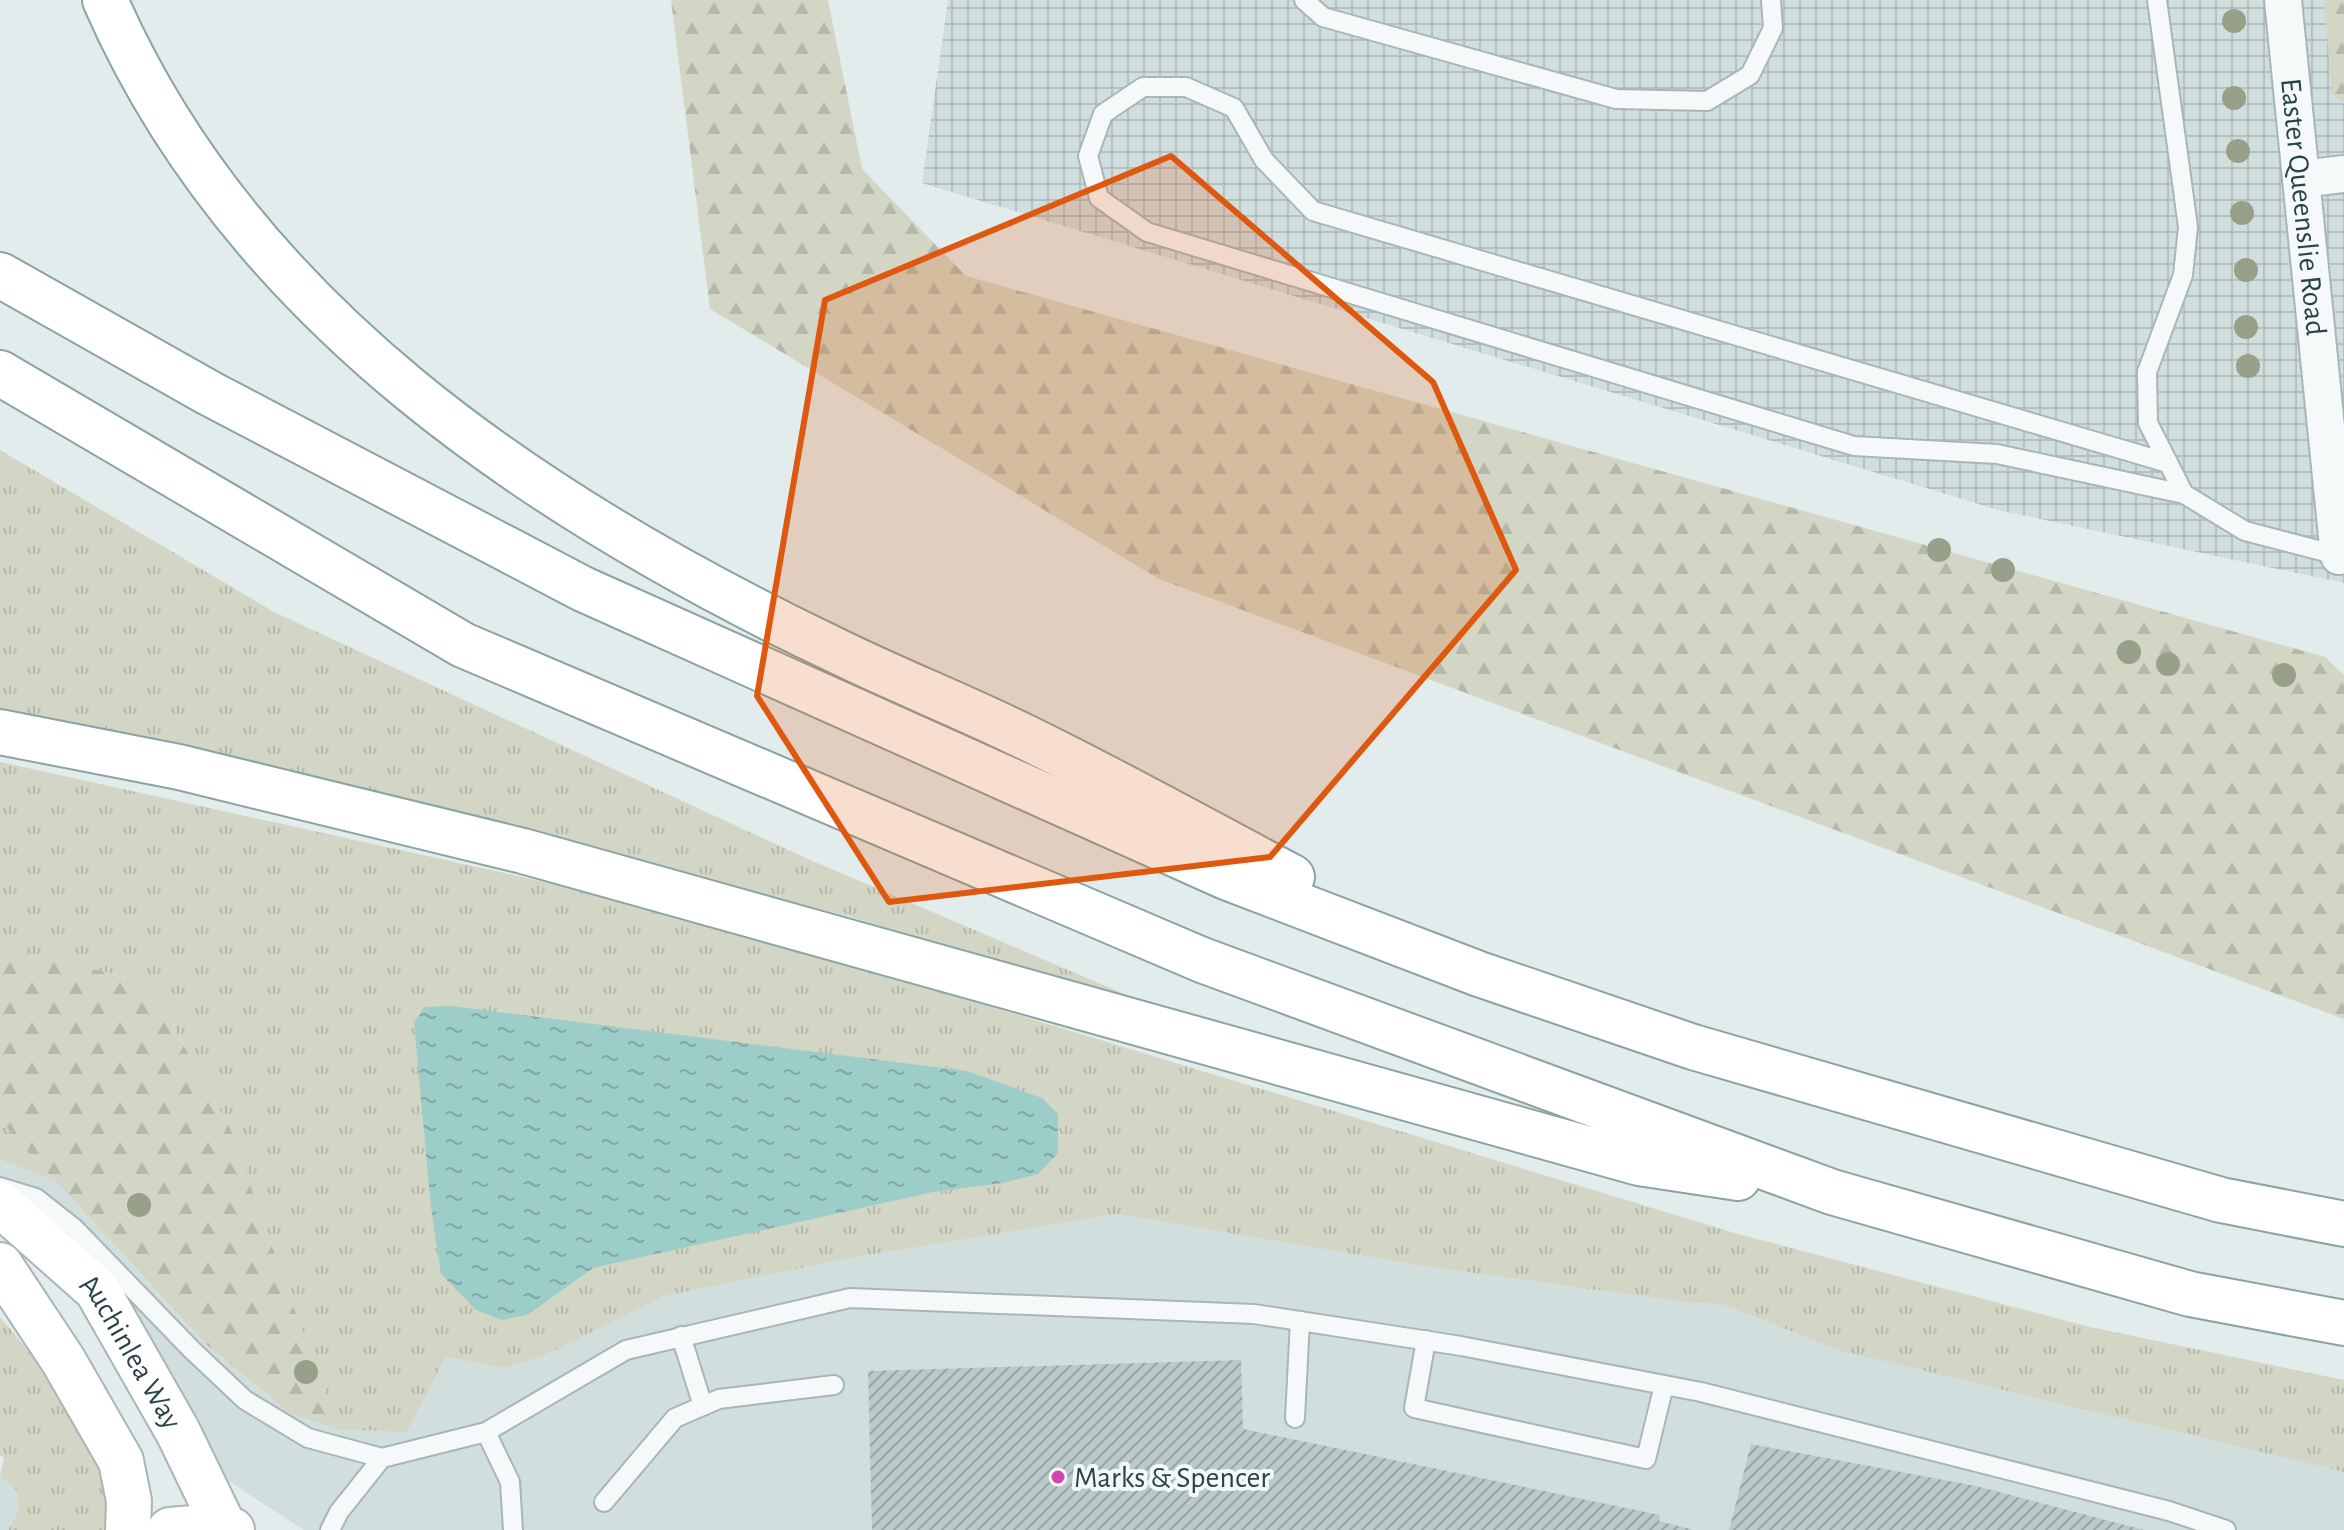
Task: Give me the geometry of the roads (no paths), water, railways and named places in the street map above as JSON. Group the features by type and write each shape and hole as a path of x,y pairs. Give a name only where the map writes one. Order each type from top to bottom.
{"main road":[{"path":"105,0 166,118 231,210 302,291 363,352 441,415 521,473 702,580 835,651 1023,736 1479,974"},
{"path":"0,275 209,393 583,589 1226,877 1479,974 1693,1047 2221,1200 2344,1224"},
{"path":"0,373 463,645 1202,960 1832,1192 2190,1294 2344,1323"},
{"path":"0,732 179,767 523,851 1639,1163 1832,1192"},
{"name":"Auchinlea Way","path":"0,1204 97,1290 178,1432 228,1529"},
{"name":"Auchinlea Way","path":"0,1265 63,1360 121,1461 129,1501 128,1530"},
{"path":"170,1530 228,1529"}],"street":[{"name":"Easter Queenslie Road","path":"2283,0 2341,556"},
{"path":"2301,179 2344,174"}],"lane":[{"path":"1304,0 1323,17 1616,99 1707,101 1750,75 1773,28 1771,0"},
{"path":"2157,0 2188,227 2183,275 2147,372 2148,423 2184,494"},
{"path":"2168,463 1313,211 1264,160 1234,108 1186,87 1143,87 1103,114 1088,156 1099,198 1147,232 1854,446 1997,454 2184,494 2245,531 2341,556"},
{"path":"0,1187 36,1198 74,1228 245,1400 308,1438 382,1458 486,1432 626,1350 850,1298 1254,1314 1426,1340 1664,1385 2169,1511 2226,1530"},
{"path":"1295,1418 1300,1321"},
{"path":"681,1336 703,1406"},
{"path":"1426,1340 1414,1408 1646,1459 1664,1385"},
{"path":"604,1502 675,1418 719,1399 834,1385"},
{"path":"486,1432 510,1482 513,1530"},
{"path":"330,1530 339,1512 382,1458"}],"water":[{"path":"451,1006 967,1071 1042,1098 1058,1114 1058,1153 1038,1174 1003,1183 933,1192 593,1268 529,1314 502,1320 476,1310 441,1274 431,1207 414,1023 424,1007"}],"place":[{"name":"Marks & Spencer","path":"1058,1477"}]}
